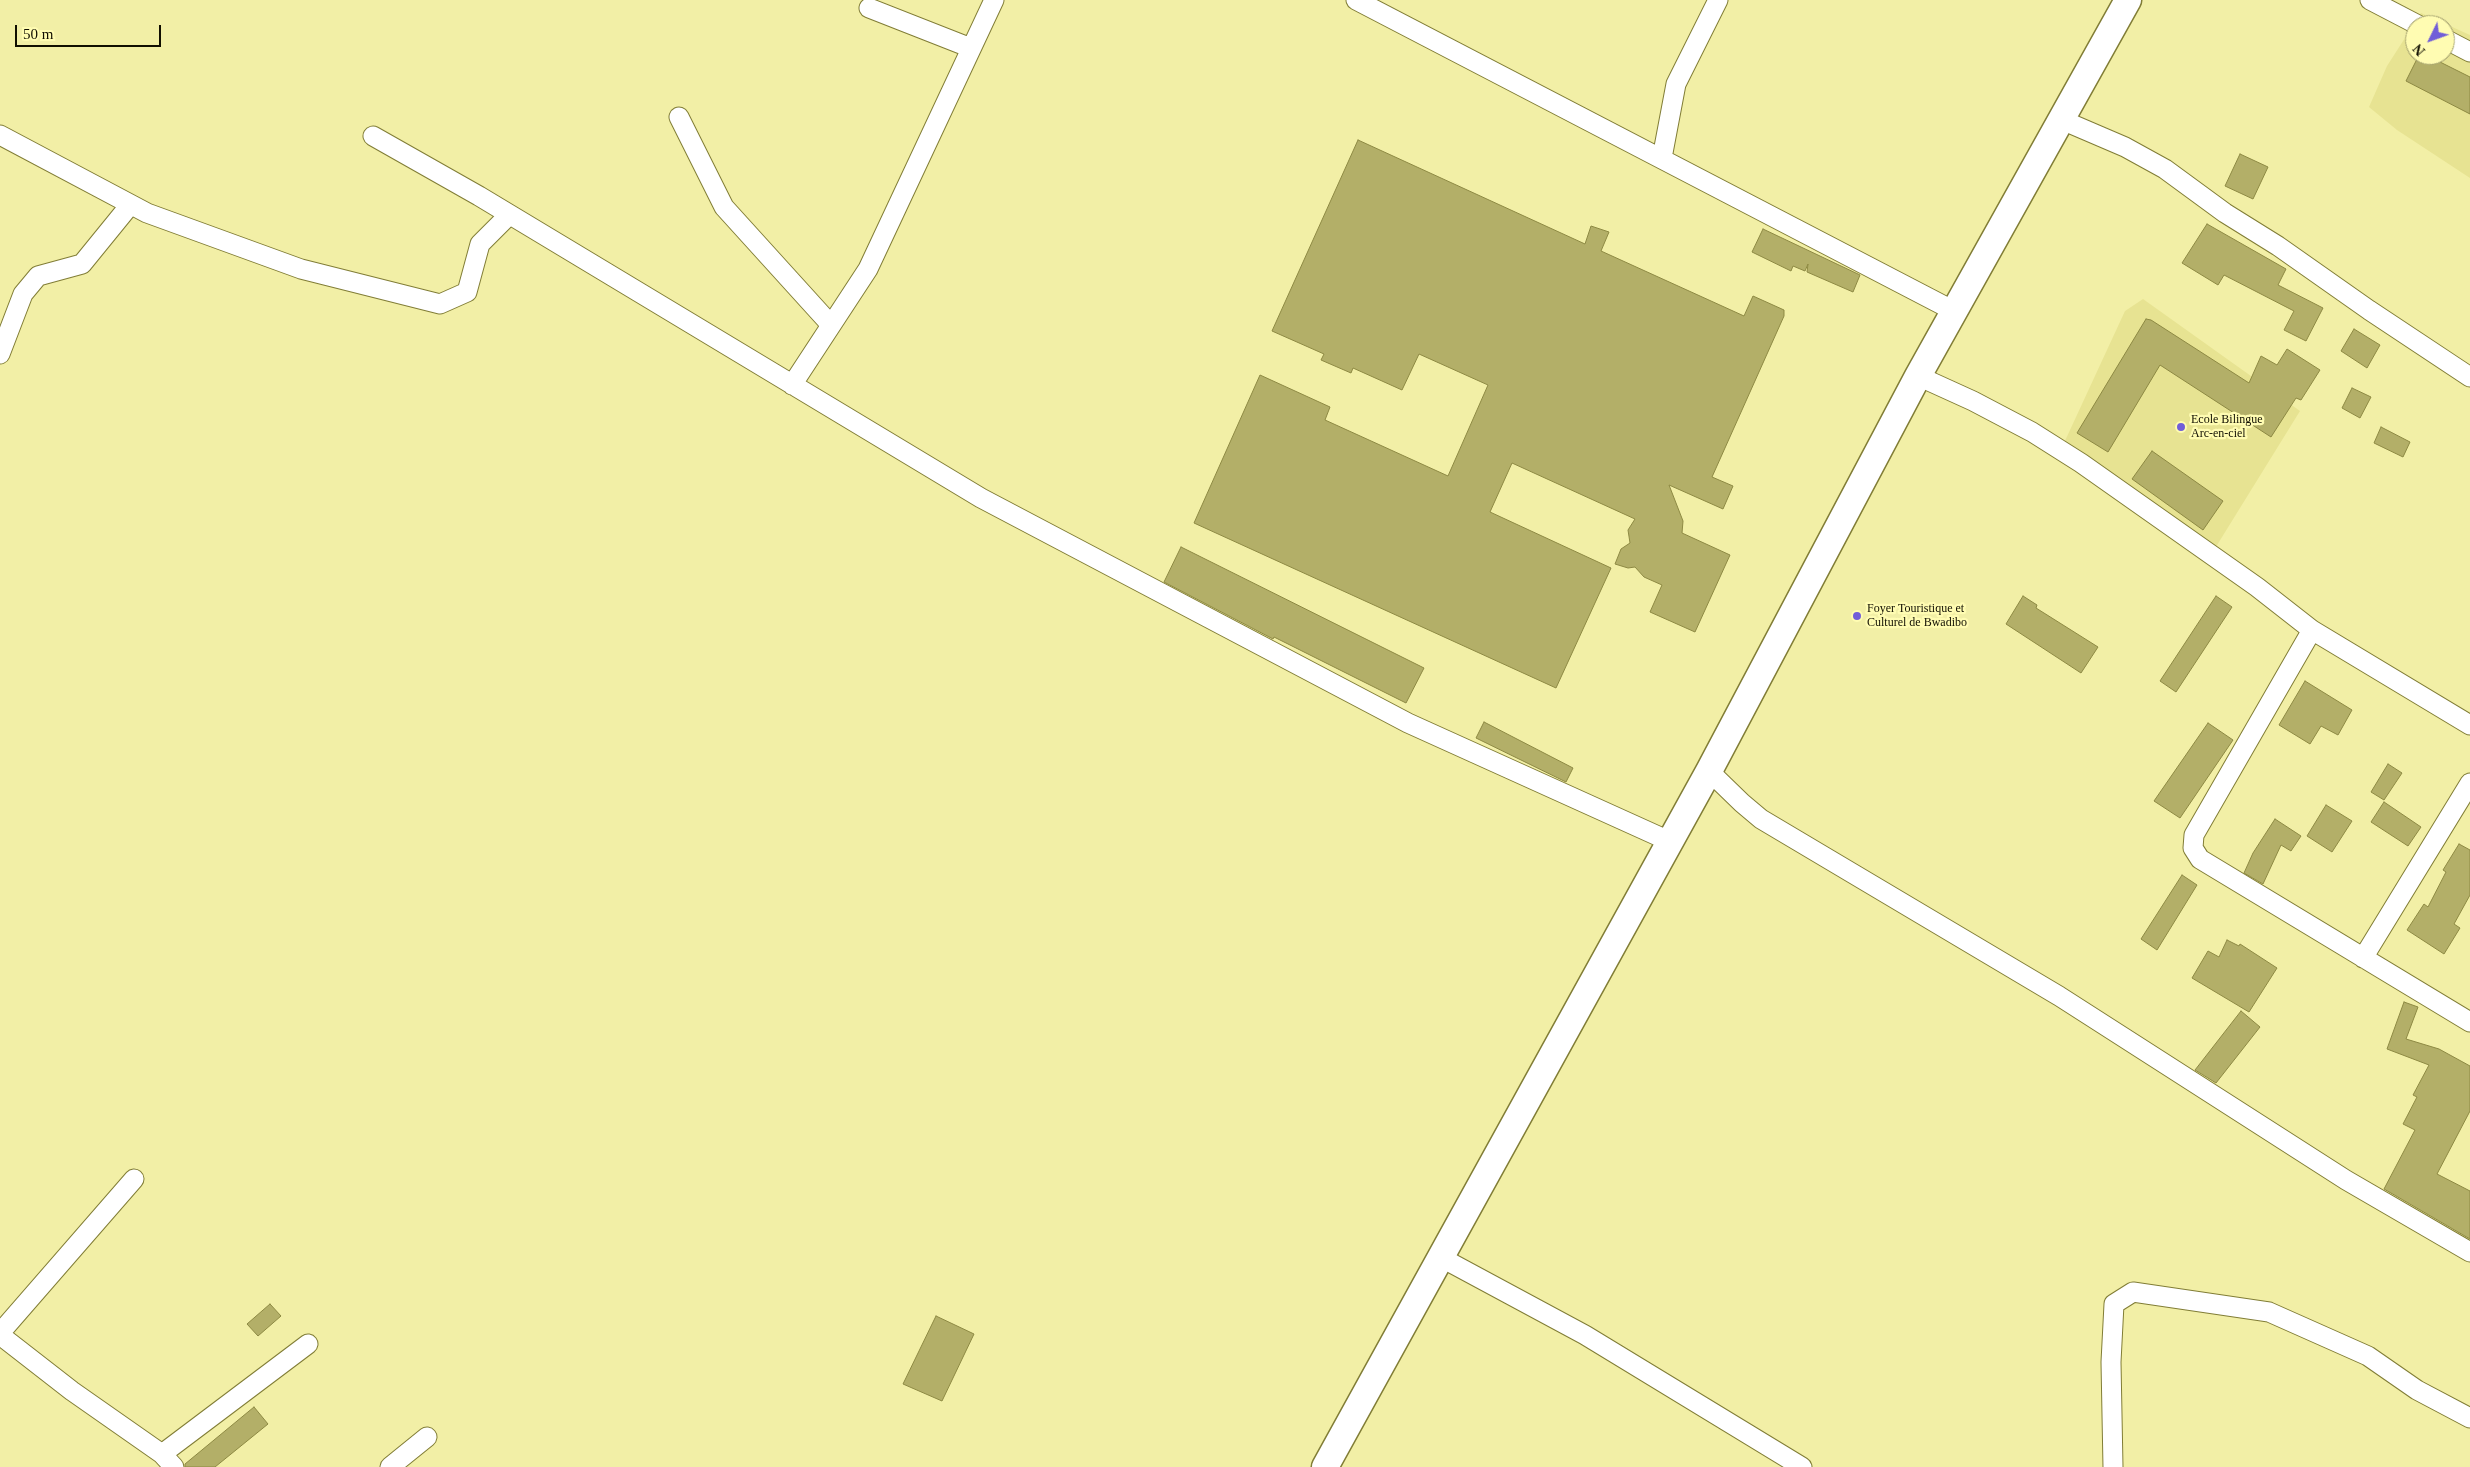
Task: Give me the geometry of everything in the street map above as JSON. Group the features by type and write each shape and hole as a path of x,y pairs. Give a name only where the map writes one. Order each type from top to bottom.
{"main road":[{"path":"1326,1467 1709,771 1954,310 2128,0"}],"street":[{"path":"792,384 868,269 994,0"},
{"path":"1356,0 1954,310"},
{"path":"1662,158 1676,84 1718,0"},
{"path":"2370,0 2405,18"},
{"path":"869,8 971,48"},
{"path":"2455,44 2470,52"},
{"path":"679,117 724,207 831,325"},
{"path":"2062,120 2125,147 2165,169 2225,214 2278,246 2369,310 2470,377"},
{"path":"0,135 147,214 301,269 440,304 467,292 480,244 509,215"},
{"path":"373,136 509,215 981,498 1408,723 1669,841"},
{"path":"0,354 23,294 38,276 82,264 130,205"},
{"path":"1918,376 1973,401 2032,432 2188,536 2312,630 2470,725"},
{"path":"2312,630 2194,835 2193,848 2200,859 2470,1022"},
{"path":"1709,771 1742,803 1762,819 2059,996 2337,1175 2470,1252"},
{"path":"2362,958 2470,783"},
{"path":"134,1179 0,1334 72,1391 168,1460 308,1344"},
{"path":"1440,1257 1585,1335 1802,1467"},
{"path":"2113,1467 2111,1362 2114,1304 2132,1292 2269,1312 2368,1356 2417,1390 2470,1418"},
{"path":"390,1467 427,1437"}],"shaded area":[{"path":"2455,28 2470,35 2470,178 2397,130 2369,107 2387,66 2405,38 2405,65 2455,65"},
{"name":"Ecole Bilingue Arc-en-ciel","path":"2143,299 2300,411 2214,550 2064,443 2125,311"}],"building":[{"path":"2414,65 2446,65 2470,77 2470,114 2406,81"},
{"path":"1358,140 1585,244 1591,226 1609,232 1601,251 1744,316 1753,296 1784,310 1784,316 1712,477 1733,486 1723,509 1669,485 1683,521 1682,533 1730,555 1695,632 1650,612 1662,585 1644,577 1635,567 1628,568 1615,564 1621,549 1630,543 1628,530 1635,519 1512,463 1490,512 1611,568 1556,688 1194,523 1260,375 1330,407 1325,420 1448,476 1488,385 1419,354 1402,390 1353,368 1351,373 1321,360 1324,354 1272,331"},
{"path":"2240,154 2268,167 2253,199 2225,186"},
{"path":"2207,224 2286,269 2278,285 2323,308 2306,341 2284,330 2294,311 2224,275 2218,285 2182,263"},
{"path":"1763,229 1860,275 1853,292 1807,272 1808,264 1805,271 1793,266 1791,271 1752,252"},
{"path":"2146,319 2151,320 2249,383 2261,356 2277,365 2287,349 2320,370 2301,400 2296,398 2271,437 2160,365 2108,452 2077,433"},
{"path":"2354,329 2380,345 2367,368 2341,351"},
{"path":"2352,388 2371,397 2360,418 2342,408"},
{"path":"2381,427 2410,442 2403,457 2374,443"},
{"path":"2152,451 2223,501 2203,530 2132,479"},
{"path":"1181,547 1424,668 1406,703 1274,637 1273,639 1164,582"},
{"path":"2023,596 2037,605 2036,608 2098,647 2081,673 2006,624"},
{"path":"2216,596 2232,607 2176,692 2160,681"},
{"path":"2305,681 2352,710 2338,735 2321,726 2310,744 2279,725"},
{"path":"1484,722 1573,768 1566,782 1476,738"},
{"path":"2208,723 2233,740 2180,818 2154,801"},
{"path":"2388,764 2402,773 2384,800 2371,792"},
{"path":"2384,802 2421,827 2408,846 2371,822"},
{"path":"2326,805 2352,821 2332,852 2307,836"},
{"path":"2275,819 2301,836 2291,851 2281,845 2263,884 2244,873 2253,853"},
{"path":"2459,844 2470,850 2470,895 2454,924 2460,928 2444,954 2407,930 2424,904 2428,907 2446,872 2443,870"},
{"path":"2182,875 2197,885 2157,950 2141,939"},
{"path":"2227,940 2239,946 2240,944 2277,968 2249,1012 2192,978 2208,951 2219,957"},
{"path":"2404,1002 2418,1007 2406,1039 2439,1049 2470,1066 2470,1111 2437,1174 2470,1191 2470,1239 2384,1189 2415,1130 2403,1124 2417,1097 2413,1095 2429,1065 2387,1049"},
{"path":"2241,1011 2260,1027 2216,1083 2195,1070"},
{"path":"270,1304 281,1316 258,1336 247,1324"},
{"path":"936,1316 974,1334 942,1401 903,1384"},
{"path":"254,1407 268,1424 215,1467 185,1467 185,1464"}],"place":[{"name":"Ecole Bilingue Arc-en-ciel","path":"2181,427"},
{"name":"Foyer Touristique et Culturel de Bwadibo","path":"1857,616"}]}
